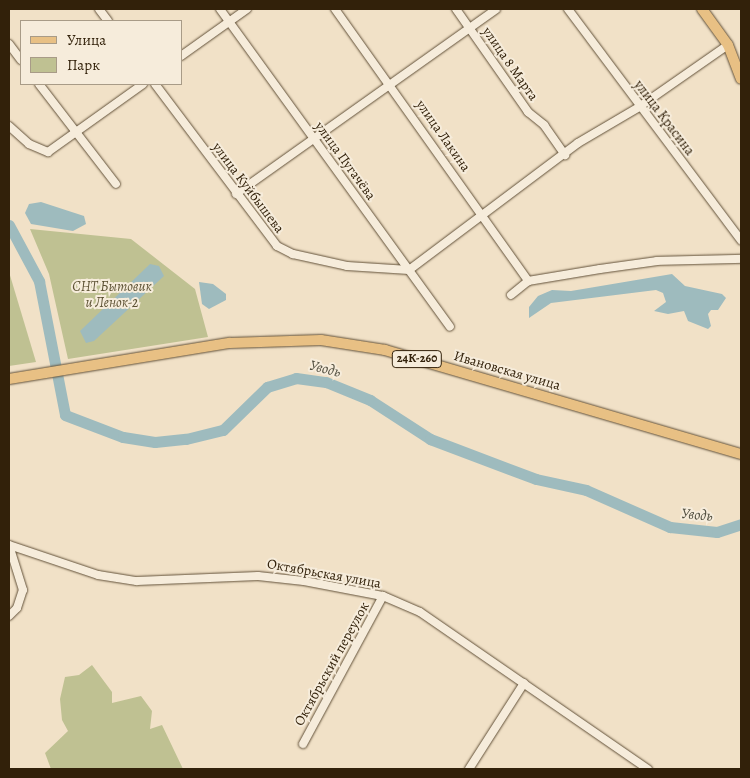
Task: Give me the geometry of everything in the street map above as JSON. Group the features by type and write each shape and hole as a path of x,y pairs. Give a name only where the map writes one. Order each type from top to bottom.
{"main road":[{"path":"702,9 728,45 741,79"},
{"name":"Ивановская улица","path":"9,379 230,344 321,340 385,350 741,454"}],"street":[{"path":"99,9 107,20"},
{"name":"улица Пугачёва","path":"220,9 450,327"},
{"path":"182,55 247,9"},
{"name":"улица Лакина","path":"335,9 390,82 528,281"},
{"name":"улица 8 Марта","path":"456,9 528,112 544,125 565,155"},
{"path":"236,194 390,82 496,9"},
{"name":"улица Красина","path":"568,9 639,107 741,240"},
{"path":"9,44 20,59"},
{"path":"408,270 482,213 565,155 598,129 639,107 728,45"},
{"path":"40,85 116,184"},
{"path":"9,126 29,144 48,152 142,85"},
{"name":"улица Куйбышева","path":"155,85 269,239 293,254 347,266 408,270"},
{"path":"511,295 528,281 657,261 741,259"},
{"path":"9,545 22,590 17,608 9,616"},
{"name":"Октябрьская улица","path":"9,545 98,574 137,581 258,576 304,580 384,596 420,612 648,769"},
{"name":"Октябрьский переулок","path":"303,744 384,596"},
{"path":"470,769 524,683"}],"green space":[{"name":"СНТ Бытовик и Ленок-2","path":"30,229 131,239 195,289 208,337 68,359 49,274"},
{"path":"9,272 36,362 9,366"},
{"path":"92,665 112,692 112,703 141,696 152,711 150,729 162,725 183,769 51,769 45,753 68,731 62,720 60,699 65,677 79,675"}],"water":[{"path":"41,202 84,216 86,224 73,231 31,224 25,213 29,204"},
{"path":"150,264 159,266 164,276 94,341 86,343 80,331"},
{"path":"672,274 685,286 722,294 726,298 718,310 711,310 708,314 711,326 708,329 688,321 684,311 668,314 654,311 666,302 663,293 656,290 551,303 529,318 529,307 538,296 552,290 571,291"},
{"path":"199,282 213,284 226,294 226,300 209,309 202,304"}],"waterway":[{"name":"Уводь","path":"9,225 39,281 65,415 123,437 155,442 186,439 223,430 267,387 296,378 326,382 370,400 430,439 536,479 586,490 670,527 717,532 741,524"}]}
